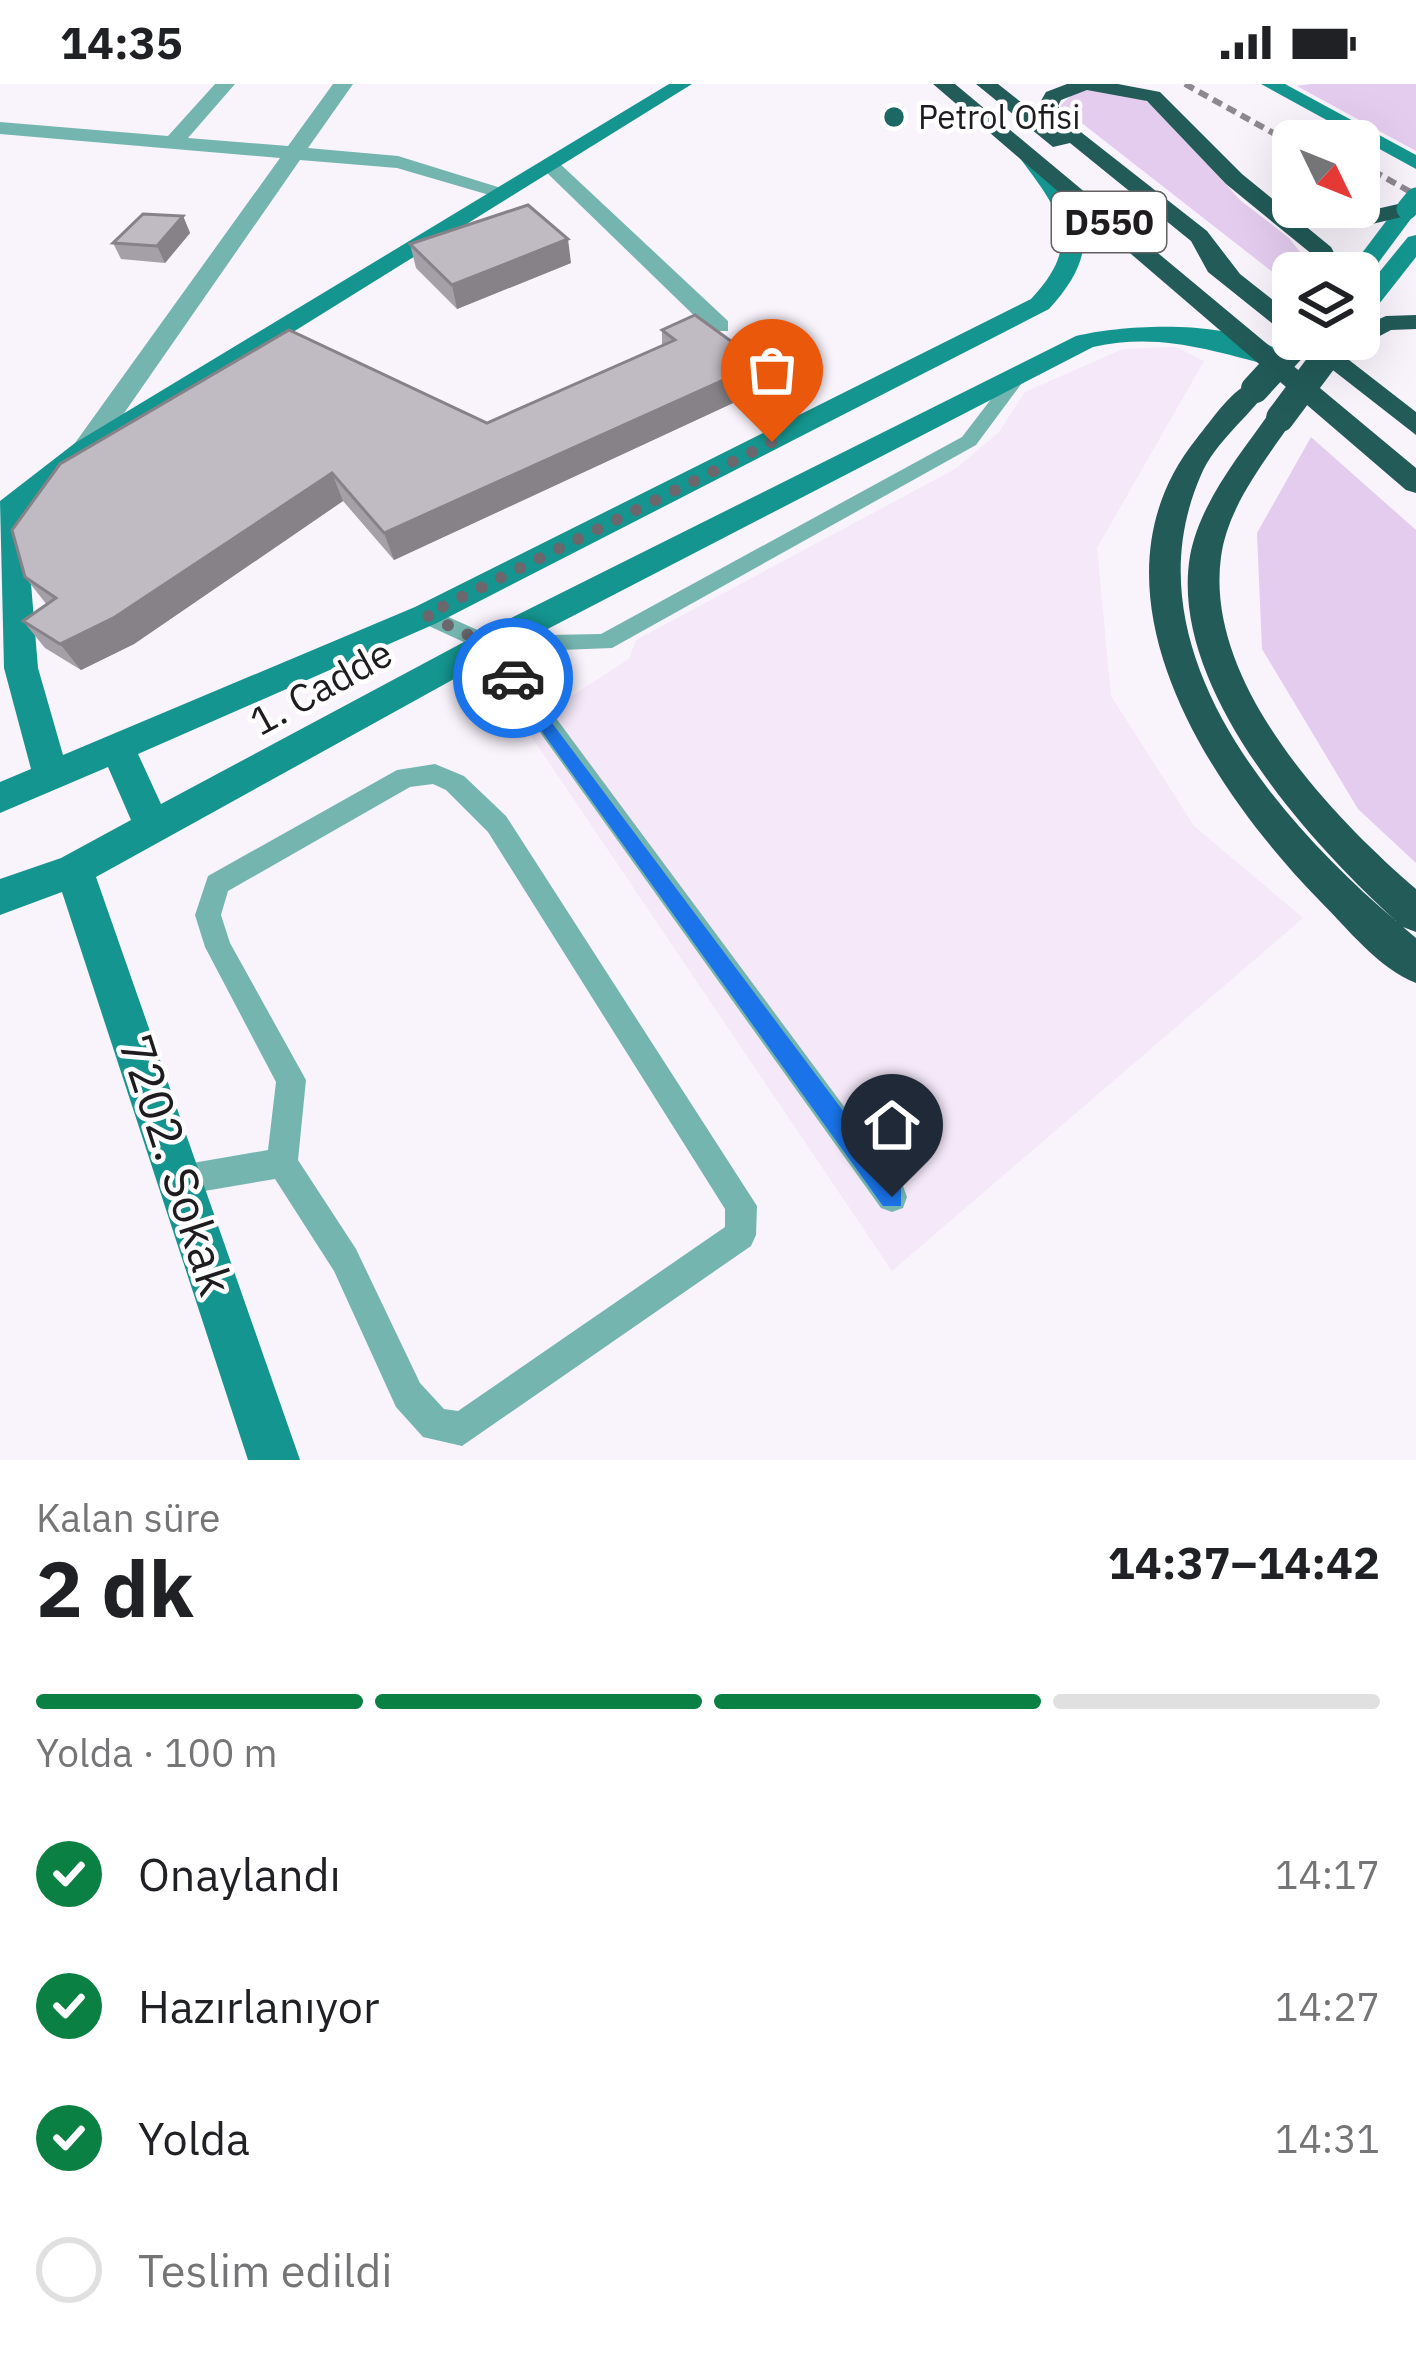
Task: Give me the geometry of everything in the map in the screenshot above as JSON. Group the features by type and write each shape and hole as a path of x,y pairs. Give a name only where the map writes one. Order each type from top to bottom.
{"highway":[{"name":"D550","path":"944,84 1022,150 1272,330"},
{"name":"D550","path":"986,84 1272,311"},
{"path":"1232,280 1199,236 1061,126 1048,106 1053,96 1085,84 1153,96 1234,179 1323,252"},
{"path":"1158,84 1190,105 1272,188"},
{"path":"1380,214 1411,203"},
{"path":"1380,325 1416,322"},
{"path":"1281,360 1187,472 1166,539 1163,613 1192,690 1236,772 1324,879 1416,964"},
{"name":"D550","path":"1306,360 1416,483"},
{"name":"D550","path":"1315,360 1416,426"},
{"path":"1323,360 1224,504 1213,531 1205,559 1213,632 1256,736 1292,789 1375,878 1416,914"},
{"path":"1318,366 1325,360"}],"main road":[{"path":"50,773 21,668 5,510 85,449 682,84"},
{"path":"1271,84 1416,163"},
{"name":"1. Cadde","path":"0,798 426,615 1040,304 1068,272 1075,241 1059,191 1022,150"},
{"path":"1375,252 1411,203"},
{"path":"1380,300 1416,242"},
{"name":"1. Cadde","path":"1,892 74,870 488,644 1085,340 1126,333 1272,345"},
{"path":"116,745 152,826"},
{"name":"7202. Sokak","path":"74,870 274,1460"}],"street":[{"path":"172,144 225,84"},
{"path":"85,449 344,84"},
{"path":"0,128 398,162 503,192"},
{"path":"550,165 719,326"}],"lane":[{"path":"426,615 488,644 604,643 969,441 1021,372"},
{"path":"488,644 892,1197"},
{"path":"435,774 455,783 497,824 546,896 741,1206 740,1235 462,1430 435,1425 408,1395 345,1260 282,1163 291,1080 218,946 208,915 217,884 406,777 435,774"},
{"path":"181,1180 282,1163"}],"shaded area":[{"path":"1416,84 1416,151 1380,131 1380,120 1359,120 1297,86"},
{"path":"1096,89 1143,99 1161,112 1240,200 1300,252 1272,252 1272,272 1060,106 1076,91"},
{"path":"1176,347 1204,361 1097,548 1111,696 1194,826 1303,918 892,1271 494,681 573,695 629,659 636,640 957,468 999,432 1025,392 1123,349"},
{"path":"1311,437 1416,530 1416,863 1358,809 1262,649 1257,533"}],"building":[{"path":"528,205 568,239 452,285 410,244"},
{"path":"143,214 183,216 157,246 113,243"},
{"path":"695,315 761,363 384,533 332,473 115,617 60,644 23,621 56,598 25,577 12,530 60,464 289,330 487,423 675,340 662,330"}],"railway":[{"path":"1185,84 1272,132"},
{"path":"1380,175 1416,195"}],"way so far":[{"path":"513,678 488,644 426,615 772,442"}],"place":[{"name":"Petrol Ofisi","path":"894,117"}],"route":[{"path":"513,678 892,1197"}]}
